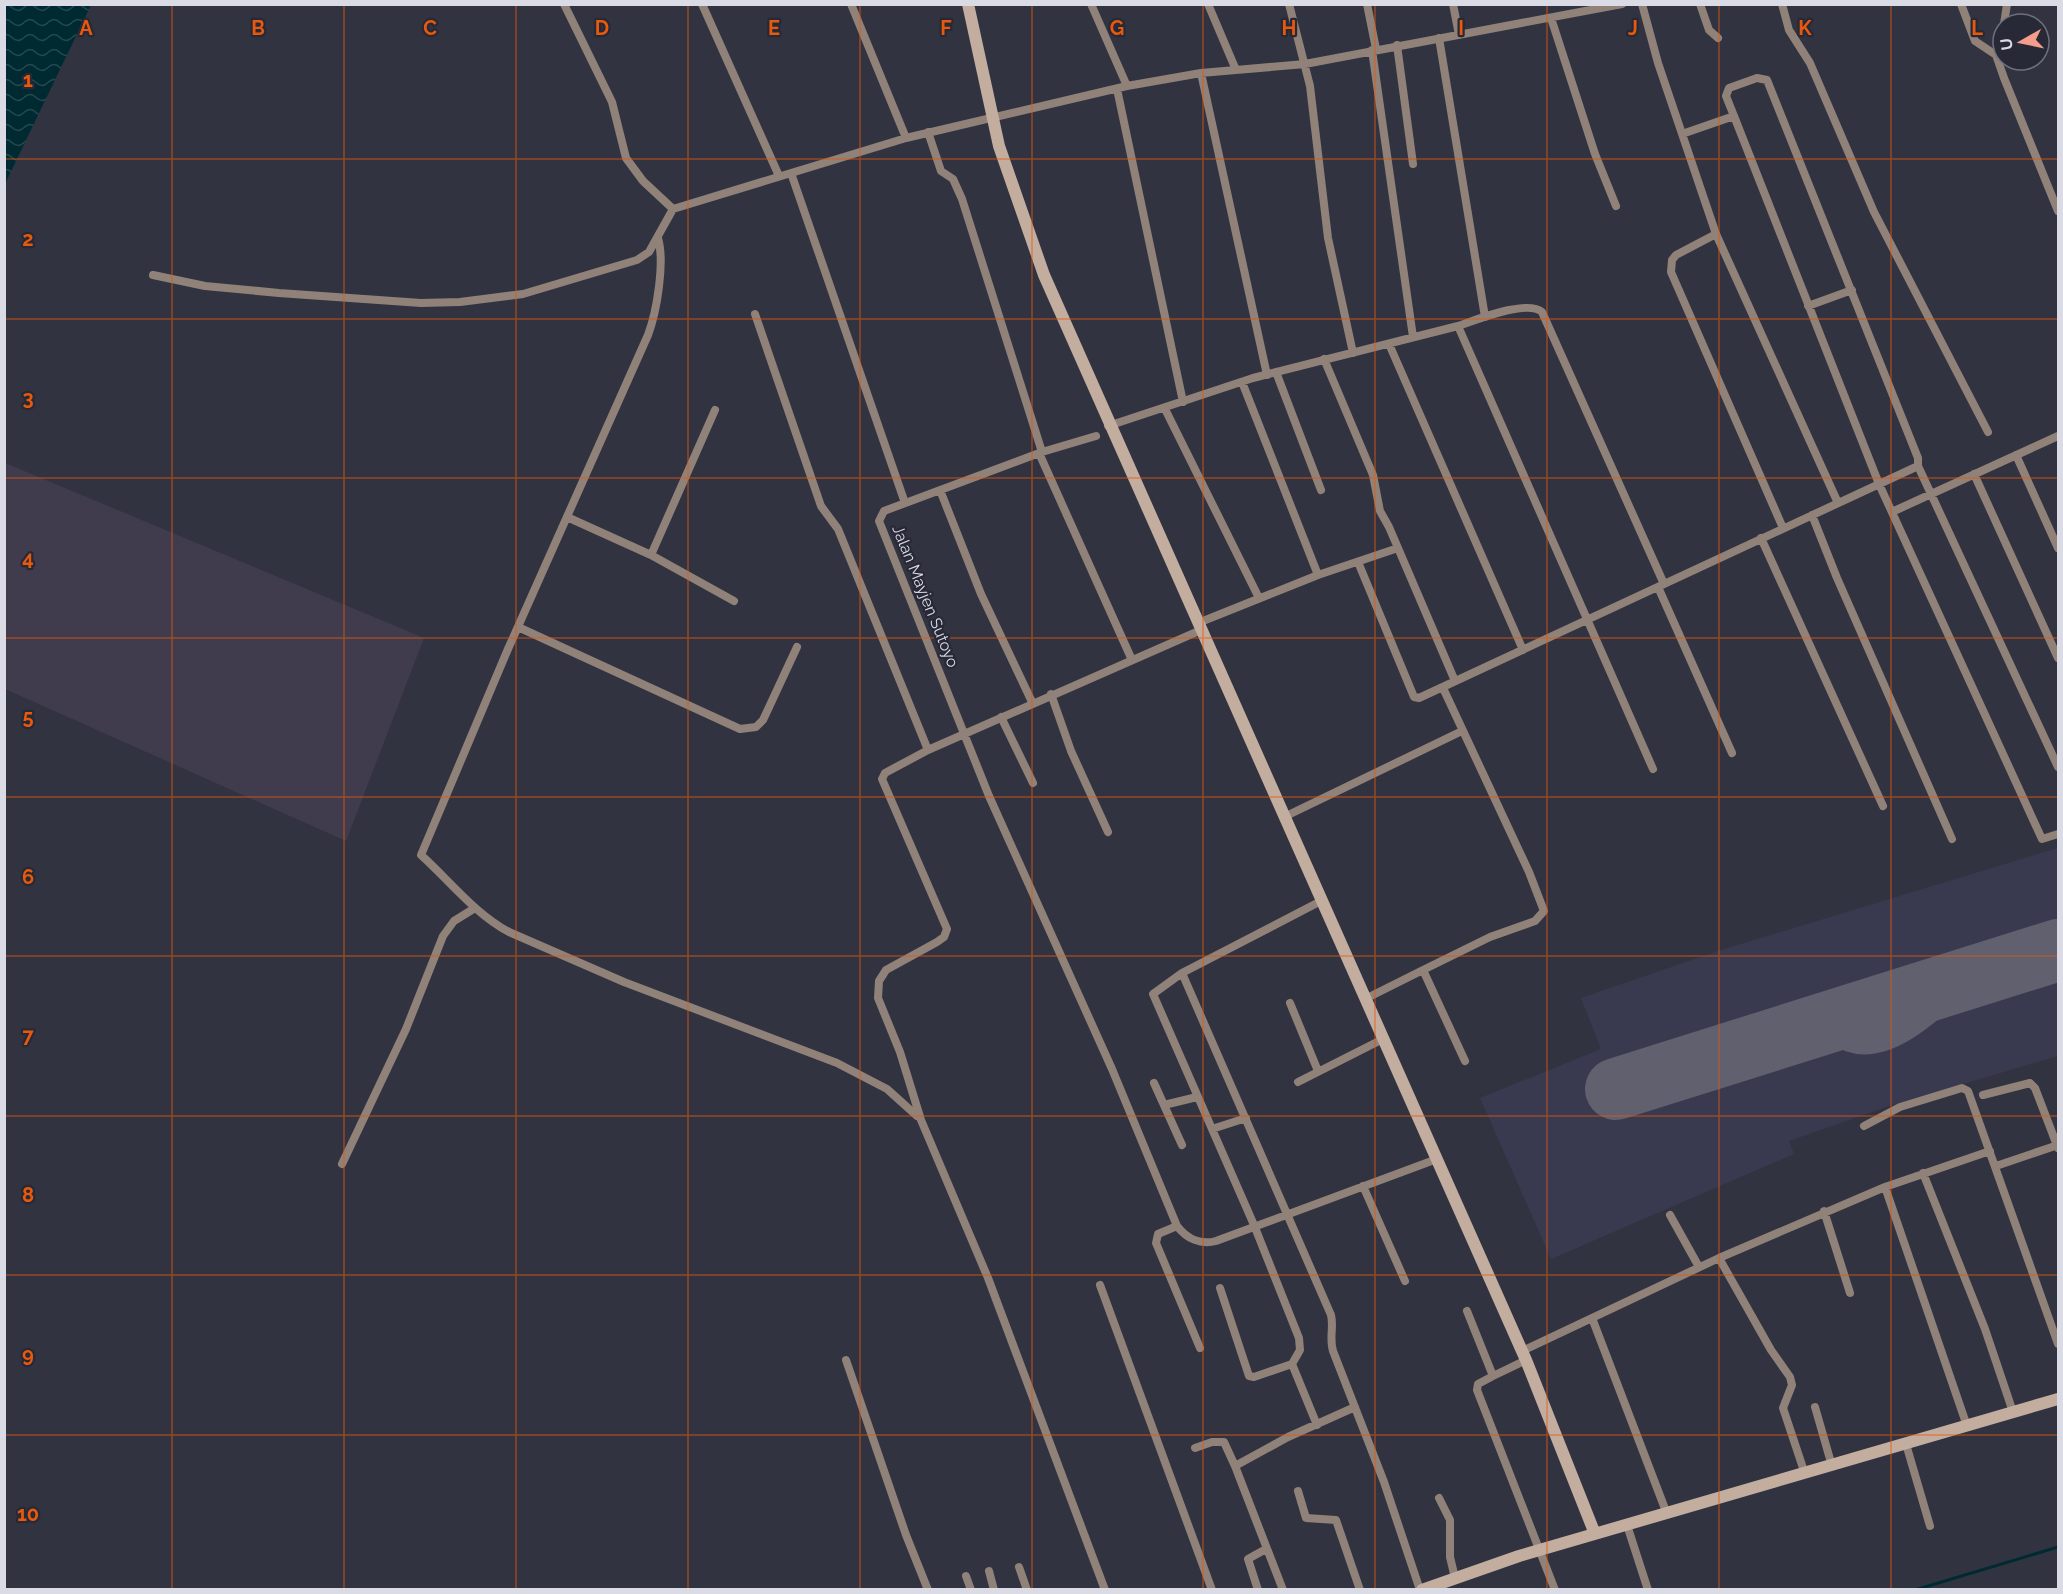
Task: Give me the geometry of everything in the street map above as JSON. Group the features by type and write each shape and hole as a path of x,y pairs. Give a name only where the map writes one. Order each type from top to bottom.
{"street":[{"path":"564,4 612,102 615,122 626,158 643,181 673,209"},
{"path":"702,4 778,176"},
{"path":"851,4 906,138"},
{"path":"968,4 991,119 1016,201 1044,276 1524,1355 1595,1534"},
{"path":"1092,4 1127,86"},
{"path":"1208,4 1236,70"},
{"path":"1289,4 1305,64 1316,121 1328,238 1353,353"},
{"path":"1367,4 1413,337"},
{"path":"1452,4 1459,35"},
{"path":"153,275 205,286 421,303 460,302 523,294 623,266 649,252 673,209 928,132 1127,86 1201,73 1305,64 1622,4"},
{"path":"1642,4 1658,63 1716,234 1838,503"},
{"path":"1700,4 1708,30 1718,38"},
{"path":"1782,4 1789,30 1810,63 1874,212 1988,432"},
{"path":"1961,4 1975,40 1998,58 2058,211"},
{"path":"1551,18 1595,154 1616,206"},
{"path":"1439,38 1485,317"},
{"path":"1397,45 1413,164"},
{"path":"1201,73 1267,375"},
{"path":"2058,767 1918,466 1918,458 1767,80 1745,81 1729,88 1726,96 1734,117 1892,512 2042,839 2058,834"},
{"path":"1117,88 1183,402"},
{"path":"1682,134 1734,117"},
{"path":"928,132 941,171 953,179 960,192 1041,452 1132,660"},
{"path":"791,173 905,503"},
{"path":"1716,234 1676,255 1672,260 1671,272 1783,528"},
{"path":"658,238 661,257 652,325 518,627 421,855 475,908 493,923 509,932 624,982 837,1063 887,1089 907,1104 921,1120"},
{"path":"1808,306 1852,290"},
{"name":"Jalan Mayjen Sutoyo","path":"1177,1226 1112,1069 993,807 879,521 884,511 1041,452 1097,436 1110,428 1242,382 1485,317 1533,307 1542,312 1662,592"},
{"path":"755,314 821,506 838,529 928,750"},
{"path":"1458,326 1653,769"},
{"path":"1389,344 1523,651"},
{"path":"1324,359 1373,475 1380,511 1455,681"},
{"path":"1276,372 1321,490"},
{"path":"1242,382 1318,575"},
{"path":"1165,409 1259,598"},
{"path":"651,555 715,410"},
{"path":"1892,512 2058,436"},
{"path":"2016,455 2058,548"},
{"path":"1358,562 1414,697 1446,694 1455,681 1588,621 1662,592 1783,528 1814,522 1838,503 1918,466"},
{"path":"1974,474 2058,658"},
{"path":"940,490 981,594 1032,702"},
{"path":"567,518 651,555 734,601"},
{"path":"1814,522 1952,839"},
{"path":"1761,538 1883,806"},
{"path":"1105,1590 988,1278 921,1120 900,1052 882,1011 877,989 886,970 937,942 946,933 946,926 882,779 885,773 928,750 1032,702 1132,660 1259,598 1398,548"},
{"path":"1662,592 1732,753"},
{"path":"518,627 740,729 756,727 763,720 797,647"},
{"path":"1051,694 1071,751 1108,832"},
{"path":"1365,999 1490,937 1535,921 1544,911 1446,694"},
{"path":"1001,717 1033,783"},
{"path":"1284,817 1462,730"},
{"path":"1220,1288 1249,1376 1254,1377 1292,1364 1300,1350 1299,1338 1254,1225 1153,999 1155,989 1321,901"},
{"path":"342,1164 406,1029 443,936 454,921 475,908"},
{"path":"1423,970 1465,1061"},
{"path":"1182,973 1331,1315 1331,1343 1421,1590 1541,1550 2058,1399"},
{"path":"1290,1003 1318,1071"},
{"path":"1298,1082 1383,1039"},
{"path":"1154,1083 1182,1145"},
{"path":"1983,1095 2030,1083 2035,1088 2058,1146 1996,1166"},
{"path":"1864,1126 1900,1107 1965,1088 1996,1166 2058,1344"},
{"path":"1164,1106 1197,1097"},
{"path":"1212,1130 1246,1118"},
{"path":"1556,1590 1477,1390 1478,1384 1524,1355 1592,1318 1699,1267 1824,1211 1923,1173 1990,1151"},
{"path":"1200,1348 1156,1243 1158,1234 1177,1226 1187,1236 1207,1243 1437,1159"},
{"path":"1923,1173 1984,1329 2013,1412"},
{"path":"1364,1186 1405,1281"},
{"path":"1885,1187 1967,1426"},
{"path":"1824,1211 1850,1293"},
{"path":"1670,1215 1699,1267"},
{"path":"1719,1258 1771,1350 1790,1377 1792,1385 1783,1408 1805,1474"},
{"path":"1100,1285 1212,1590"},
{"path":"1467,1311 1493,1376"},
{"path":"1592,1318 1667,1514"},
{"path":"846,1360 906,1535 928,1590"},
{"path":"1292,1364 1317,1425"},
{"path":"1235,1466 1288,1437 1355,1407"},
{"path":"1815,1407 1832,1466"},
{"path":"1195,1448 1212,1442 1224,1442 1283,1590"},
{"path":"1906,1444 1930,1526"},
{"path":"1298,1491 1306,1518 1336,1520 1360,1590"},
{"path":"1439,1498 1450,1520 1450,1557 1455,1578"},
{"path":"1627,1525 1648,1590"},
{"path":"1258,1590 1248,1558 1266,1549"},
{"path":"1019,1567 1027,1590"},
{"path":"989,1571 994,1590"},
{"path":"966,1576 971,1590"}],"shaded area":[{"path":"5,463 424,638 346,841 5,689"},
{"path":"2058,848 2058,1056 1886,1107 1789,1141 1794,1154 1551,1259 1480,1098 1601,1049 1581,998 1721,950"}],"water":[{"path":"4,5 91,5 5,184"}],"waterway":[{"path":"1915,1590 2058,1547"}],"taxiway":[{"path":"1845,1017 1841,1022 1850,1039 1865,1041 1881,1039 1912,1023 1965,979"}],"runway":[{"path":"1616,1089 2058,950"}]}
